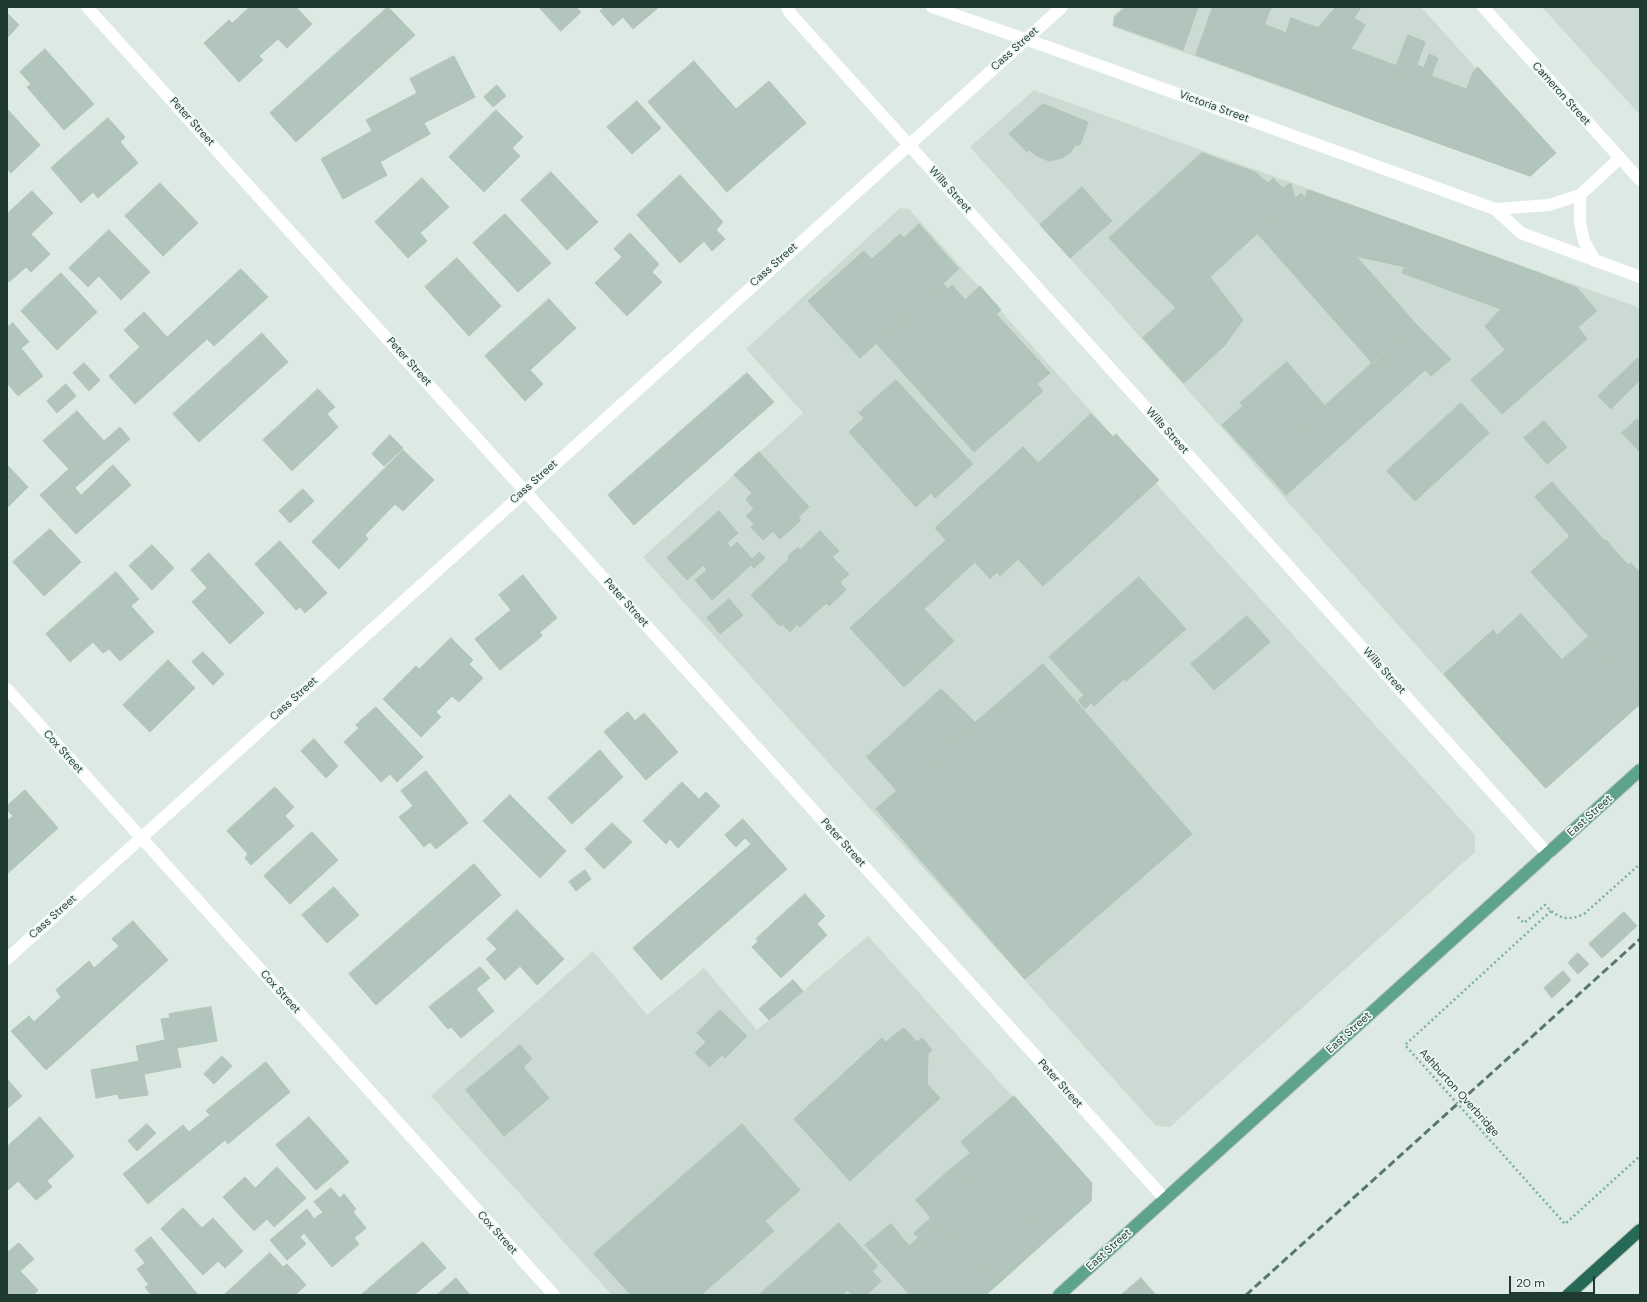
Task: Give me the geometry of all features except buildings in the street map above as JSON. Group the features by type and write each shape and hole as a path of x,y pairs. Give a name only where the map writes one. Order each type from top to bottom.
{"highway":[{"path":"1568,1295 1640,1230"}],"main road":[{"name":"East Street","path":"1059,1295 1640,770"}],"street":[{"name":"Peter Street","path":"88,7 1165,1199"},
{"name":"Wills Street","path":"787,7 790,13 1548,854"},
{"name":"Victoria Street","path":"932,7 1495,209 1521,233 1640,277"},
{"name":"Cass Street","path":"7,958 908,144 1062,7"},
{"name":"Cameron Street","path":"1483,7 1640,180"},
{"name":"Victoria Street","path":"1495,209 1549,205 1580,195 1620,158"},
{"path":"1580,195 1580,223 1584,241 1595,261"},
{"name":"Cox Street","path":"7,689 554,1295"}],"path":[{"path":"1518,917 1524,923 1545,905 1551,911 1565,918 1575,918 1584,914 1640,864"},
{"name":"Ashburton Overbridge","path":"1551,911 1405,1045 1565,1224 1640,1156"}],"shaded area":[{"path":"1123,7 1421,7 1553,154 1531,177 1113,27 1113,16"},
{"path":"1542,7 1640,7 1640,115"},
{"path":"1034,90 1640,308 1640,705 1545,789 970,147"},
{"path":"900,208 909,209 1475,835 1475,852 1170,1127 1156,1126 643,557 803,413 746,349"},
{"path":"868,936 1091,1184 1091,1201 987,1295 612,1295 431,1096 593,951 647,1015 704,968 757,1030"}],"railway":[{"path":"1246,1295 1640,939"}]}
